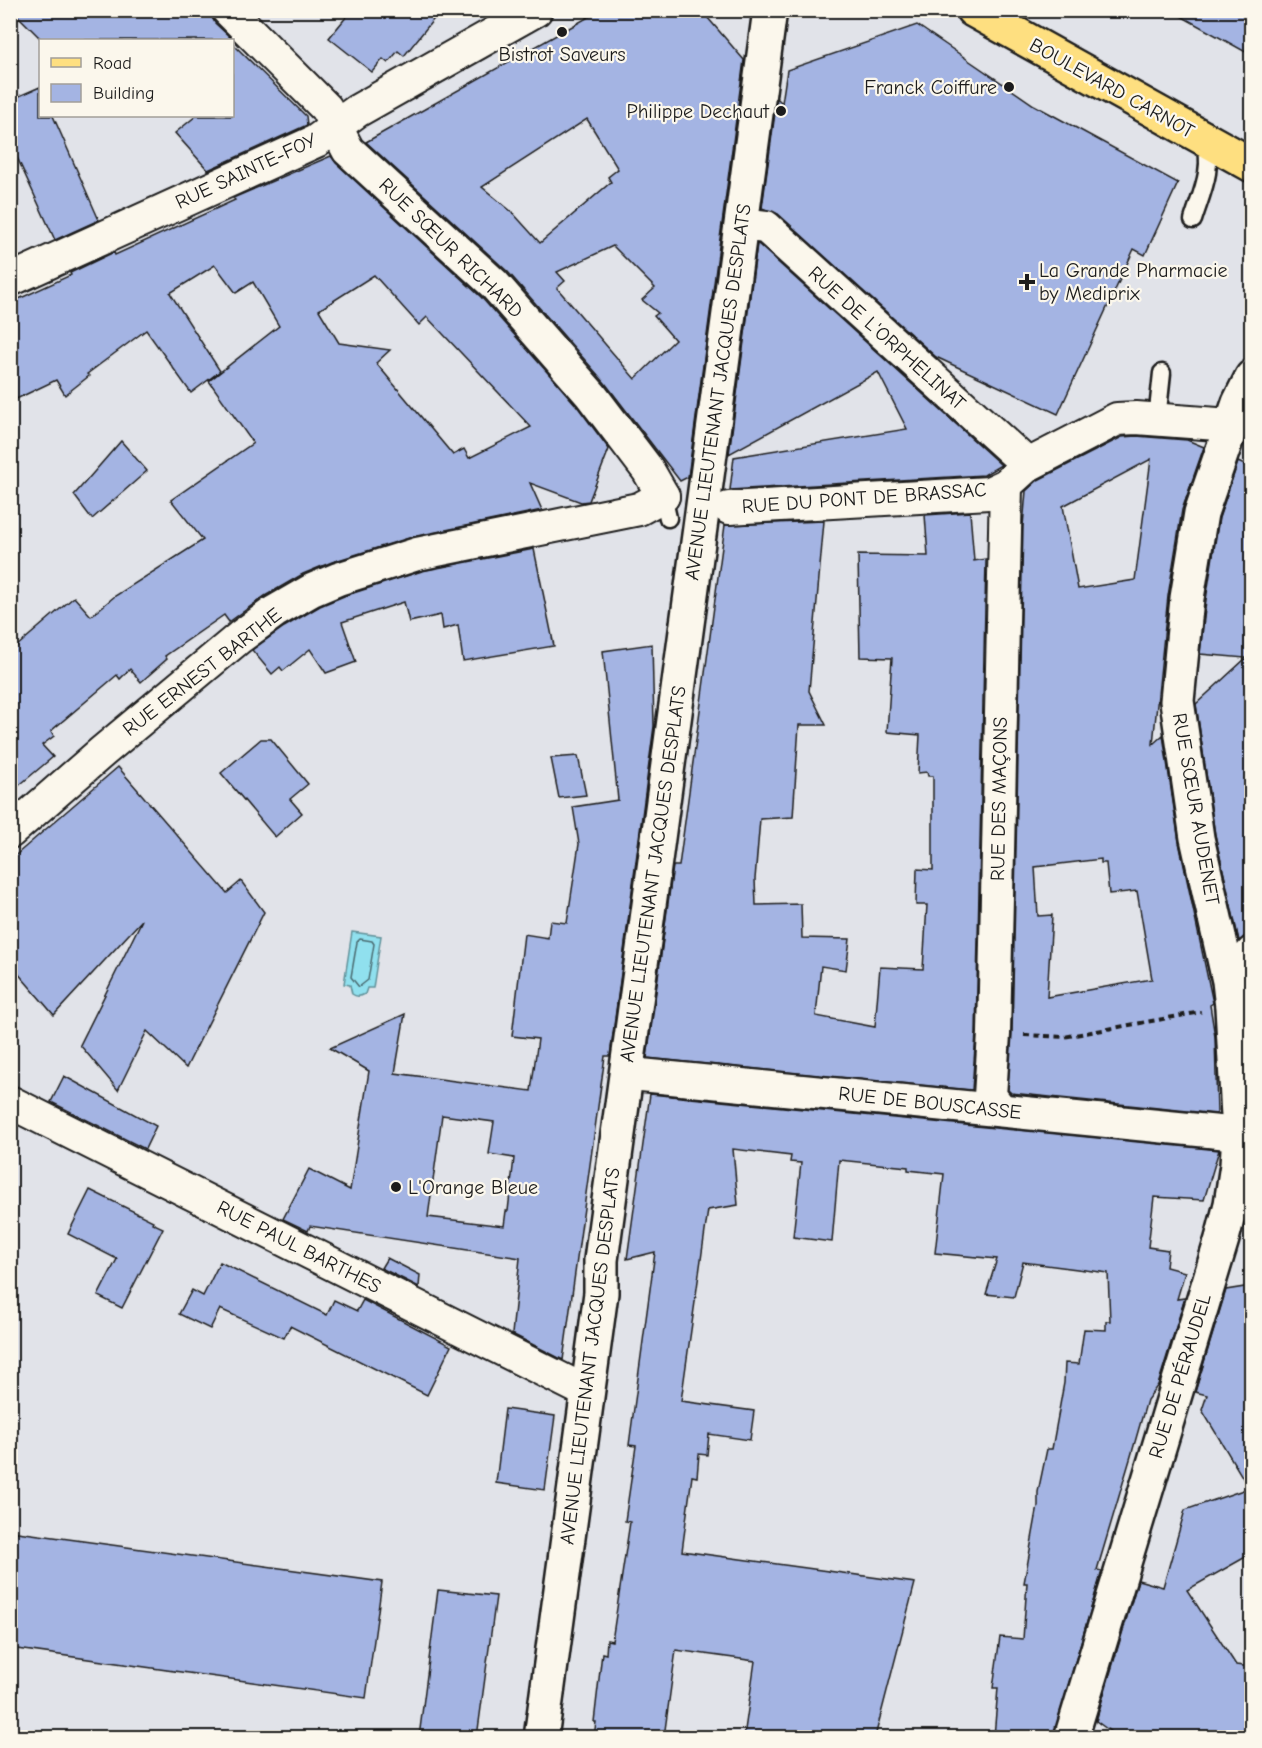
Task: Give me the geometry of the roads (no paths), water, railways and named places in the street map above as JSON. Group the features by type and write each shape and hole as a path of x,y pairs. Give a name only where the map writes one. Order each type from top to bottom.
{"main road":[{"name":"BOULEVARD CARNOT","path":"974,10 1251,165"},
{"name":"AVENUE LIEUTENANT JACQUES DESPLATS","path":"541,1737 601,1293 601,1260 741,224 773,11"},
{"name":"RUE SŒUR AUDENET","path":"1238,1005 1197,838 1177,700 1188,598 1201,513 1239,403 1251,377"},
{"name":"RUE DE PÉRAUDEL","path":"1071,1737 1231,1204 1239,1134 1238,1005"}],"street":[{"name":"RUE SŒUR RICHARD","path":"228,10 326,108 348,150 494,284 591,395 674,506"},
{"name":"RUE SAINTE-FOY","path":"10,280 316,141 357,111 536,10"},
{"name":"RUE DE L'ORPHELINAT","path":"741,224 766,227 1017,475"},
{"name":"RUE DU PONT DE BRASSAC","path":"729,508 989,493 1117,419 1144,412 1231,425"},
{"name":"RUE DES MAÇONS","path":"1001,1110 990,1096 1017,475"},
{"name":"RUE ERNEST BARTHE","path":"10,832 240,637 274,612 312,590 391,560 639,509 674,506"},
{"path":"1238,1005 1251,953"},
{"name":"RUE DE BOUSCASSE","path":"628,1061 633,1070 641,1075 1239,1134"},
{"name":"RUE PAUL BARTHES","path":"10,1102 566,1382 588,1390"}],"lane":[{"path":"1193,220 1208,169 1208,149 1203,139"},
{"path":"1144,412 1162,373"}],"water":[{"path":"352,932 381,936 373,988 367,988 365,994 360,996 352,994 350,985 344,984"}],"place":[{"name":"Bistrot Saveurs","path":"562,32"},
{"name":"Franck Coiffure","path":"1009,87"},
{"name":"Philippe Dechaut","path":"781,111"},
{"name":"La Grande Pharmacie by Mediprix","path":"1027,282"},
{"name":"L'Orange Bleue","path":"396,1187"}]}
